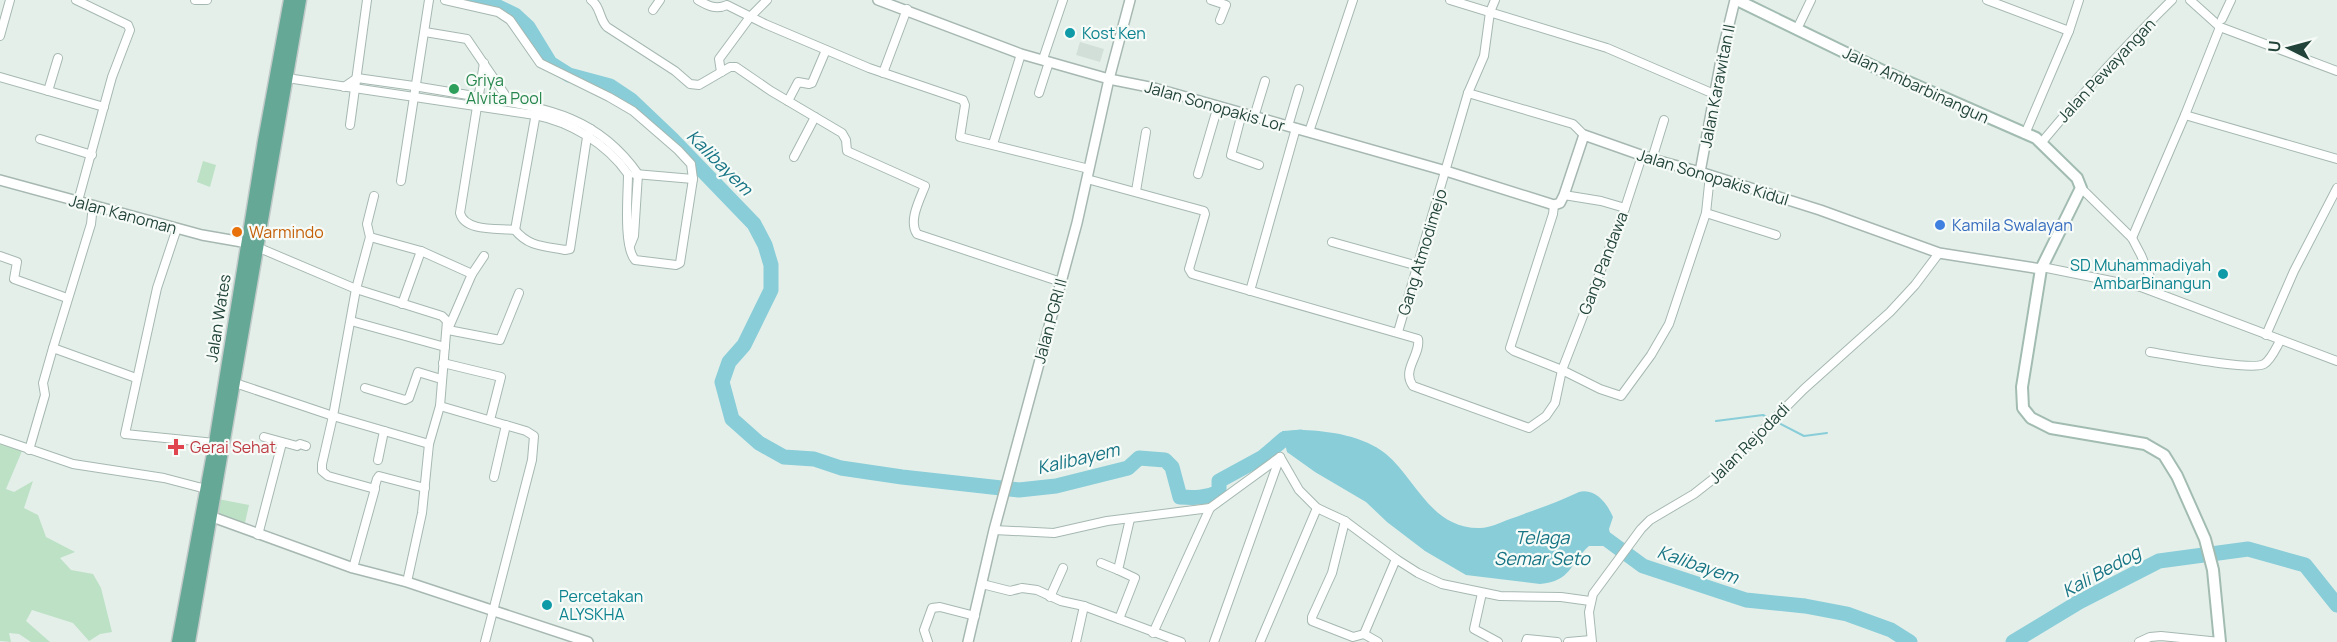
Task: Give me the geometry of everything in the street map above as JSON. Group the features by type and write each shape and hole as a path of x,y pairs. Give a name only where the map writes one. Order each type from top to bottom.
{"main road":[{"name":"Jalan Wates","path":"178,642 235,383 290,0"},
{"name":"Jalan Wates","path":"189,642 207,515 206,489 287,78 300,0"},
{"name":"Jalan Ambarbinangun","path":"1736,0 1883,71 2042,142 2077,178 2081,188"},
{"path":"2081,188 2042,268 2022,387 2023,408 2031,418 2051,428 2145,444 2158,450 2168,460 2205,539 2213,570 2220,642"}],"street":[{"path":"0,36 10,0"},
{"path":"76,0 130,28 112,77 78,201"},
{"path":"195,0 207,0"},
{"path":"350,125 367,0"},
{"path":"400,181 429,0"},
{"path":"446,0 498,12 510,20 540,63 633,111 691,164 693,179 680,263 676,265 632,258 627,236 628,174 620,162 589,133"},
{"path":"591,0 598,7 607,27 675,71 690,84 699,85 730,67 736,68 844,134 846,151 925,186 914,219 913,226 917,234 1060,282"},
{"path":"654,10 660,0"},
{"path":"698,0 712,7 720,8 727,5 750,17 883,73 963,100 965,105 960,137 993,144 1204,211 1189,269 1190,273 1398,332"},
{"path":"721,72 719,59 750,17 767,0"},
{"name":"Jalan Sonopakis Lor","path":"878,0 1021,54 1218,106 1446,171 1554,205"},
{"path":"1040,93 1046,61 1063,0"},
{"name":"Jalan PGRI II","path":"968,642 994,530 1088,174 1109,78 1130,0"},
{"path":"1211,0 1227,3 1220,20"},
{"path":"1309,132 1353,0"},
{"path":"1450,0 1607,48 1714,94"},
{"path":"1446,171 1468,93 1484,56 1490,12 1495,0"},
{"name":"Jalan Karawitan II","path":"1700,172 1714,94 1736,0"},
{"path":"1797,29 1811,0"},
{"path":"1987,0 2069,31"},
{"path":"2025,134 2069,31 2079,0"},
{"name":"Jalan Pewayangan","path":"2042,142 2138,33 2172,0"},
{"path":"2190,0 2221,23 2337,71"},
{"path":"2132,238 2231,0"},
{"path":"883,73 906,9"},
{"path":"424,32 467,39 510,102"},
{"path":"788,101 798,82 809,84 812,82 826,50"},
{"path":"993,144 1021,54"},
{"path":"48,91 58,58"},
{"path":"484,63 460,207 461,217 468,224 515,230 522,239 530,243 570,249 589,133"},
{"path":"0,76 104,107"},
{"path":"287,78 477,107 536,111"},
{"path":"344,87 357,78 510,102 589,133 615,146 638,174 634,236 630,246"},
{"path":"1254,117 1265,81"},
{"path":"1250,291 1292,127 1299,89"},
{"name":"Jalan Sonopakis Kidul","path":"1468,93 1573,124 1584,135 1642,156 1820,210 1940,253 2128,283 2156,292"},
{"path":"1198,174 1218,106"},
{"path":"515,230 536,111"},
{"path":"1242,113 1231,155 1259,165"},
{"path":"2185,115 2337,159"},
{"path":"794,158 815,117"},
{"path":"1652,159 1664,120"},
{"path":"1136,191 1146,132"},
{"path":"1584,135 1564,195 1560,202 1554,205 1510,348 1562,369 1616,396 1624,394 1652,355 1670,324 1706,213 1710,175"},
{"path":"40,140 92,155"},
{"name":"Gang Pandawa","path":"1398,332 1418,339 1419,342 1408,373 1413,386 1529,428 1542,419 1552,408 1560,387 1562,369 1642,156"},
{"name":"Gang Atmodimejo","path":"1398,332 1446,171"},
{"path":"628,174 693,179"},
{"name":"Jalan Kanoman","path":"0,180 177,228 253,245"},
{"name":"Jalan Ambarbinangun","path":"2081,188 2132,238 2156,292"},
{"path":"2266,335 2294,271 2337,188"},
{"path":"1564,195 1601,201 1624,208"},
{"path":"374,196 367,224 370,237 356,289 322,464 322,471 328,476 374,489"},
{"path":"29,450 45,395 43,383 91,224 93,205"},
{"path":"1706,213 1776,235"},
{"path":"177,228 157,288 136,378 126,435 215,443"},
{"path":"370,237 421,251 472,274"},
{"path":"1332,242 1418,266"},
{"path":"253,245 356,289 442,316 447,321 448,330"},
{"path":"402,304 421,251"},
{"name":"Jalan Rejodadi","path":"1590,601 1619,558 1650,520 1706,486 1804,388 1890,312 1940,253"},
{"path":"0,256 16,262 14,279 67,298"},
{"path":"407,582 422,513 429,444 440,406 441,379 448,330 472,274 484,256"},
{"path":"448,330 500,340 519,292"},
{"path":"2156,292 2337,361"},
{"path":"351,321 445,347"},
{"path":"2150,352 2258,366 2266,363 2280,341"},
{"path":"53,348 136,378"},
{"path":"443,363 501,377 490,420"},
{"path":"365,388 405,400 409,398 418,372 441,379"},
{"path":"235,383 333,416 429,444"},
{"path":"440,406 530,432 534,436 532,460 512,529 485,642"},
{"path":"494,477 506,425"},
{"path":"378,460 384,431"},
{"path":"264,437 282,443 306,446"},
{"path":"0,439 73,464 164,478 206,489"},
{"path":"258,535 282,443"},
{"path":"994,530 1054,533 1107,521 1210,508 1280,457"},
{"path":"1280,457 1299,490 1317,508 1346,522 1418,573 1442,584 1482,593 1520,597 1561,597 1590,601 1592,641 1568,642"},
{"path":"1214,642 1280,457"},
{"path":"353,568 374,489 380,476 425,488"},
{"path":"1153,633 1210,508"},
{"path":"1260,642 1317,508"},
{"path":"207,515 353,568 407,582 588,642"},
{"path":"1118,570 1130,519"},
{"path":"1346,522 1332,573 1312,616 1312,621 1351,639 1364,634 1396,559"},
{"path":"1101,563 1135,578 1119,619"},
{"path":"1050,597 1063,568"},
{"path":"982,584 1010,591 1022,588 1037,591 1180,642"},
{"path":"1482,593 1474,629 1498,642"},
{"path":"1076,642 1084,606"},
{"path":"928,642 924,630 933,608 940,607 975,616"},
{"path":"1364,634 1378,642"},
{"path":"2139,642 2150,637 2162,636 2220,642"},
{"path":"1526,642 1527,639 1557,642"}],"shaded area":[{"path":"1080,42 1104,49 1100,62 1076,55"}],"green space":[{"path":"203,161 216,165 210,187 197,182"},
{"path":"0,444 22,451 6,489 14,492 33,481 24,508 38,515 46,537 75,552 60,558 71,570 93,574 101,588 112,632 100,634 89,641 73,623 32,610 26,621 50,642 31,642 19,634 9,633 11,642 0,641"},
{"path":"218,499 249,505 244,527 215,515"}],"water":[{"name":"Telaga Semar Seto","path":"1303,430 1346,436 1377,448 1397,464 1437,512 1463,526 1480,528 1492,526 1585,491 1600,498 1613,517 1609,529 1611,538 1603,546 1589,546 1569,571 1550,582 1540,584 1466,575 1425,551 1387,522 1366,502 1315,472 1287,452 1282,431"}],"waterway":[{"name":"Kalibayem","path":"474,0 488,2 515,15 528,27 550,63 569,75 610,86 631,100 754,224 765,245 771,265 771,290 744,345 729,362 722,382 732,419 759,443 784,457 814,459 841,468 902,477 1019,490 1056,486 1128,468 1139,458 1165,460 1172,467 1180,497 1195,497 1219,492 1219,481 1263,457 1284,439 1301,437"},
{"path":"1716,421 1763,415 1804,436 1827,433"},
{"name":"Kalibayem","path":"1594,530 1643,566 1746,600 1805,606 1847,614 1891,630 1910,642"},
{"name":"Kali Bedog","path":"2013,642 2079,602 2159,561 2248,549 2305,565 2337,605"}],"place":[{"name":"Kost Ken","path":"1070,33"},
{"name":"Griya Alvita Pool","path":"454,89"},
{"name":"Kamila Swalayan","path":"1940,225"},
{"name":"Warmindo","path":"237,232"},
{"name":"SD Muhammadiyah AmbarBinangun","path":"2223,274"},
{"name":"Gerai Sehat","path":"176,447"},
{"name":"Percetakan ALYSKHA","path":"547,605"}]}
